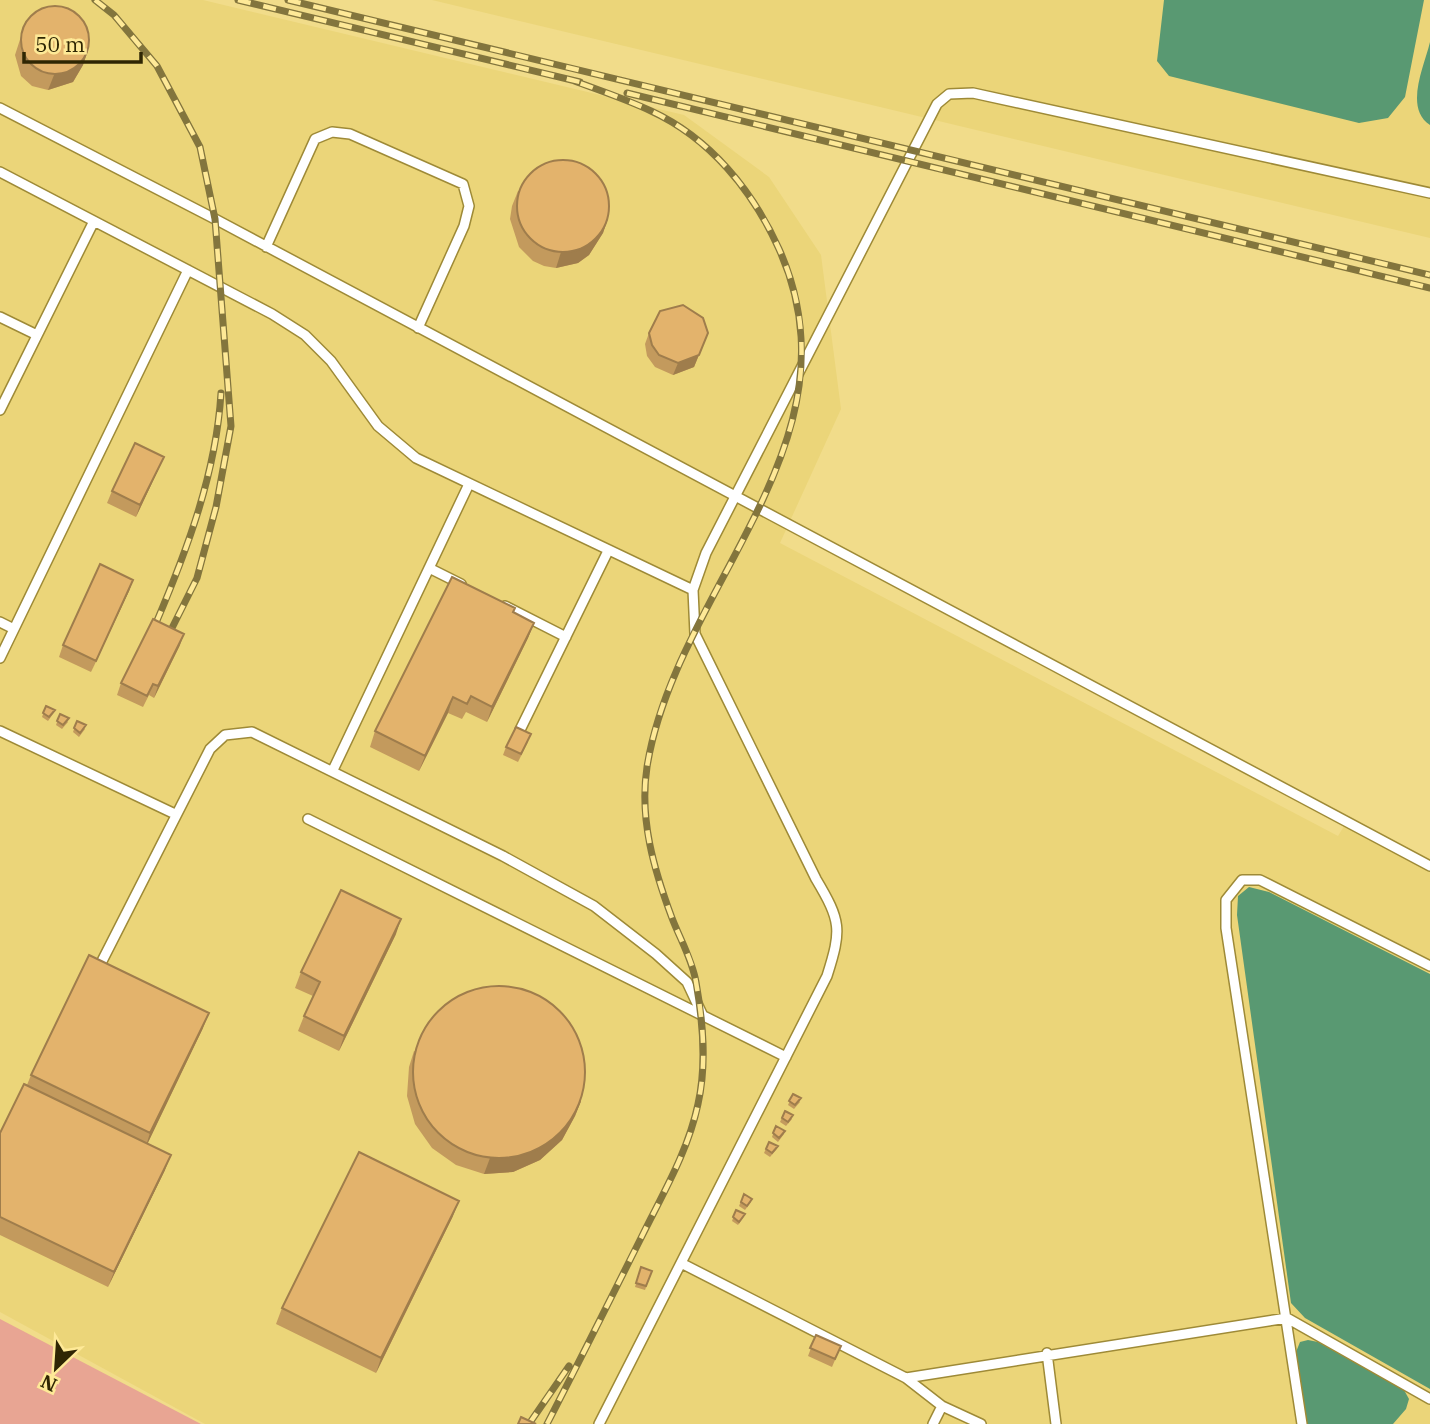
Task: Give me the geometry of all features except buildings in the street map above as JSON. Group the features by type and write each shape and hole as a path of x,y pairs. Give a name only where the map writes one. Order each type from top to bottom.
{"lane":[{"path":"599,1424 827,976 836,947 836,913 816,879 695,634 693,590 705,553 937,104 948,94 972,93 1430,193"},
{"path":"0,108 1430,866"},
{"path":"266,247 315,139 332,132 350,134 463,184 469,206 464,226 418,328"},
{"path":"0,172 188,270 305,335 331,361 378,426 416,457 693,590"},
{"path":"0,410 94,221"},
{"path":"0,658 188,270"},
{"path":"0,317 37,335"},
{"path":"333,770 468,484"},
{"path":"520,730 608,551"},
{"path":"429,568 467,586"},
{"path":"492,599 566,637"},
{"path":"0,622 14,629"},
{"path":"0,731 175,814"},
{"path":"97,972 210,749 225,735 252,732 333,770 594,905 687,982 702,1014"},
{"path":"308,819 786,1057"},
{"path":"1302,1424 1226,928 1226,900 1242,880 1260,880 1430,966"},
{"path":"681,1263 906,1378 942,1406 981,1424"},
{"path":"906,1378 1046,1353 1287,1318 1430,1399"},
{"path":"1046,1353 1056,1424"},
{"path":"933,1424 942,1406"}],"shaded area":[{"path":"0,0 203,0 684,115 769,177 821,255 841,409 780,543 1338,836 1349,818 1430,859 1430,1424 205,1424 0,1312"},
{"path":"432,0 1430,0 1430,238 1135,168"},
{"path":"1164,0 1424,0 1405,97 1388,118 1359,123 1169,76 1157,61"},
{"path":"1430,42 1430,125 1422,118 1417,98"},
{"path":"1249,887 1269,892 1430,974 1430,1389 1305,1318 1291,1303 1237,915 1238,896"},
{"path":"0,1319 201,1424 0,1424"},
{"path":"1300,1342 1318,1342 1404,1390 1409,1399 1406,1409 1393,1424 1306,1424 1296,1352"}],"railway":[{"path":"95,0 114,15 157,66 200,147 215,219 231,426 216,507 197,578 170,632"},
{"path":"238,0 580,82"},
{"path":"288,0 1430,275"},
{"path":"547,1424 674,1173 694,1122 701,1089 703,1058 698,997 692,965 665,900 654,863 645,806 647,767 664,701 692,638 756,514 783,451 799,387 799,320 779,249 743,187 711,151 672,122 572,80"},
{"path":"627,93 1430,288"},
{"path":"156,623 179,568 198,511 213,453 221,393"},
{"path":"529,1424 569,1366"}]}
